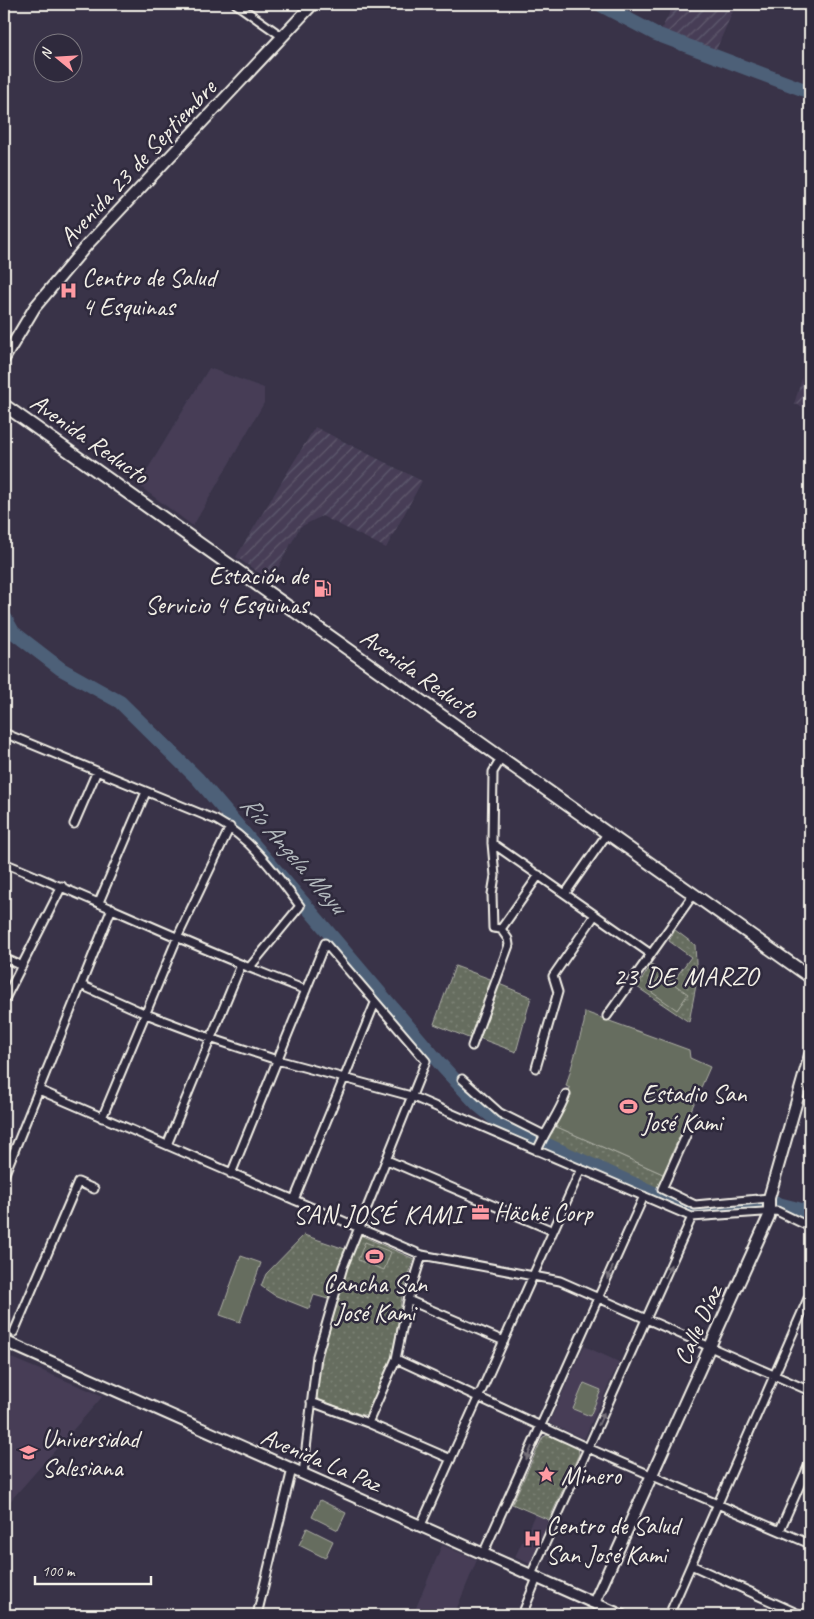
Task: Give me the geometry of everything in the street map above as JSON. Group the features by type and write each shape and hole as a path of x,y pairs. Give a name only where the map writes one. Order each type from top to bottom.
{"main road":[{"name":"Avenida 23 de Septiembre","path":"4,359 35,307 87,245 313,4"},
{"name":"Avenida Reducto","path":"4,405 810,977"},
{"name":"Calle Díaz","path":"594,1603 769,1216 769,1198 810,1055"},
{"name":"Avenida La Paz","path":"4,1341 621,1615"}],"street":[{"path":"236,4 282,37"},
{"path":"4,733 230,827 268,864 300,906 248,968"},
{"path":"472,1046 509,945 508,939 501,929 493,928 492,894 495,876 492,843 492,772 501,759"},
{"path":"74,824 97,771"},
{"path":"99,902 146,792"},
{"path":"102,1118 178,936 230,827"},
{"path":"565,894 607,834"},
{"path":"492,843 651,954"},
{"path":"4,863 62,886 248,968 306,990"},
{"path":"501,929 539,875"},
{"path":"4,1001 62,886"},
{"path":"607,1016 693,895"},
{"path":"4,1176 112,908"},
{"path":"536,1068 558,992 553,976 595,915"},
{"path":"231,1174 325,943 426,1061 343,1267 317,1356 303,1474"},
{"path":"4,958 22,966"},
{"path":"167,1145 241,965"},
{"path":"82,985 146,1014 210,1038 277,1060 411,1096 692,1217 778,1210 810,1227"},
{"path":"294,1200 375,1003"},
{"path":"462,1079 500,1113 544,1135"},
{"path":"39,1090 422,1256 560,1281 810,1391"},
{"path":"537,1151 544,1135 560,1112 566,1094"},
{"path":"694,1118 662,1189 695,1205 769,1198"},
{"path":"387,1160 553,1231"},
{"path":"421,1525 581,1169"},
{"path":"14,1332 78,1182 94,1188"},
{"path":"484,1554 644,1196"},
{"path":"522,1615 534,1576 588,1448 692,1217"},
{"path":"368,1423 396,1359 408,1300 422,1256"},
{"path":"669,1615 810,1294"},
{"path":"408,1300 504,1341"},
{"path":"396,1359 588,1448 810,1544"},
{"path":"311,1402 368,1423 451,1459"},
{"path":"780,1530 810,1462"},
{"path":"257,1615 292,1469"},
{"path":"691,1565 800,1615"}],"shaded area":[{"path":"674,4 736,4 716,50 661,30"},
{"path":"808,359 810,359 810,409 794,404"},
{"path":"209,368 264,388 264,403 193,526 138,485"},
{"path":"315,427 422,481 386,548 322,516 300,527 271,581 236,557"},
{"path":"584,1346 619,1362 584,1439 549,1423"},
{"name":"Universidad Salesiana","path":"4,1355 103,1396 4,1508"},
{"name":"Centro de Salud San José Kami","path":"535,1514 549,1520 530,1564 515,1557"},
{"path":"442,1545 477,1560 454,1615 413,1615"}],"green space":[{"path":"675,930 695,945 697,980 689,1022 637,987 651,965 674,980 691,957 669,941"},
{"path":"455,966 493,980 471,1039 434,1024"},
{"path":"661,975 688,994 677,1010 650,991"},
{"path":"499,984 531,997 516,1052 479,1038"},
{"name":"Estadio San José Kami","path":"585,1012 689,1050 690,1058 710,1067 663,1174 555,1126 570,1088 566,1086 584,1023"},
{"path":"555,1126 663,1174 660,1190 665,1195 663,1202 541,1148 546,1137"},
{"path":"304,1235 345,1249 328,1299 314,1295 309,1309 274,1295 261,1286 266,1274"},
{"path":"360,1235 414,1259 402,1296 392,1358 367,1414 363,1415 315,1399 322,1357 332,1316"},
{"name":"Cancha San José Kami","path":"365,1242 391,1252 384,1270 358,1260"},
{"path":"241,1256 261,1263 240,1322 220,1315"},
{"path":"584,1383 601,1390 590,1416 573,1409"},
{"path":"550,1434 578,1447 579,1454 549,1520 512,1504 543,1437"},
{"path":"320,1500 346,1513 338,1530 312,1517"},
{"path":"307,1528 333,1541 325,1558 299,1545"}],"waterway":[{"path":"599,4 656,34 810,92"},
{"name":"Río Angela Mayu","path":"4,616 13,632 61,669 120,702 198,779 442,1066 478,1105 504,1126 533,1138"},
{"name":"Río Angela Mayu","path":"547,1145 693,1211 761,1204"},
{"name":"Río Angela Mayu","path":"774,1203 810,1212"}],"place":[{"name":"Centro de Salud 4 Esquinas","path":"68,291"},
{"name":"Estación de Servicio 4 Esquinas","path":"322,589"},
{"name":"Estadio San José Kami","path":"628,1107"},
{"name":"Hächë Corp","path":"480,1212"},
{"name":"Cancha San José Kami","path":"375,1256"},
{"name":"Universidad Salesiana","path":"28,1452"},
{"name":"Minero","path":"547,1475"},
{"name":"Centro de Salud San José Kami","path":"532,1539"}],"district":[{"name":"23 DE MARZO","path":"686,976"},
{"name":"SAN JOSÉ KAMI","path":"378,1214"}]}
